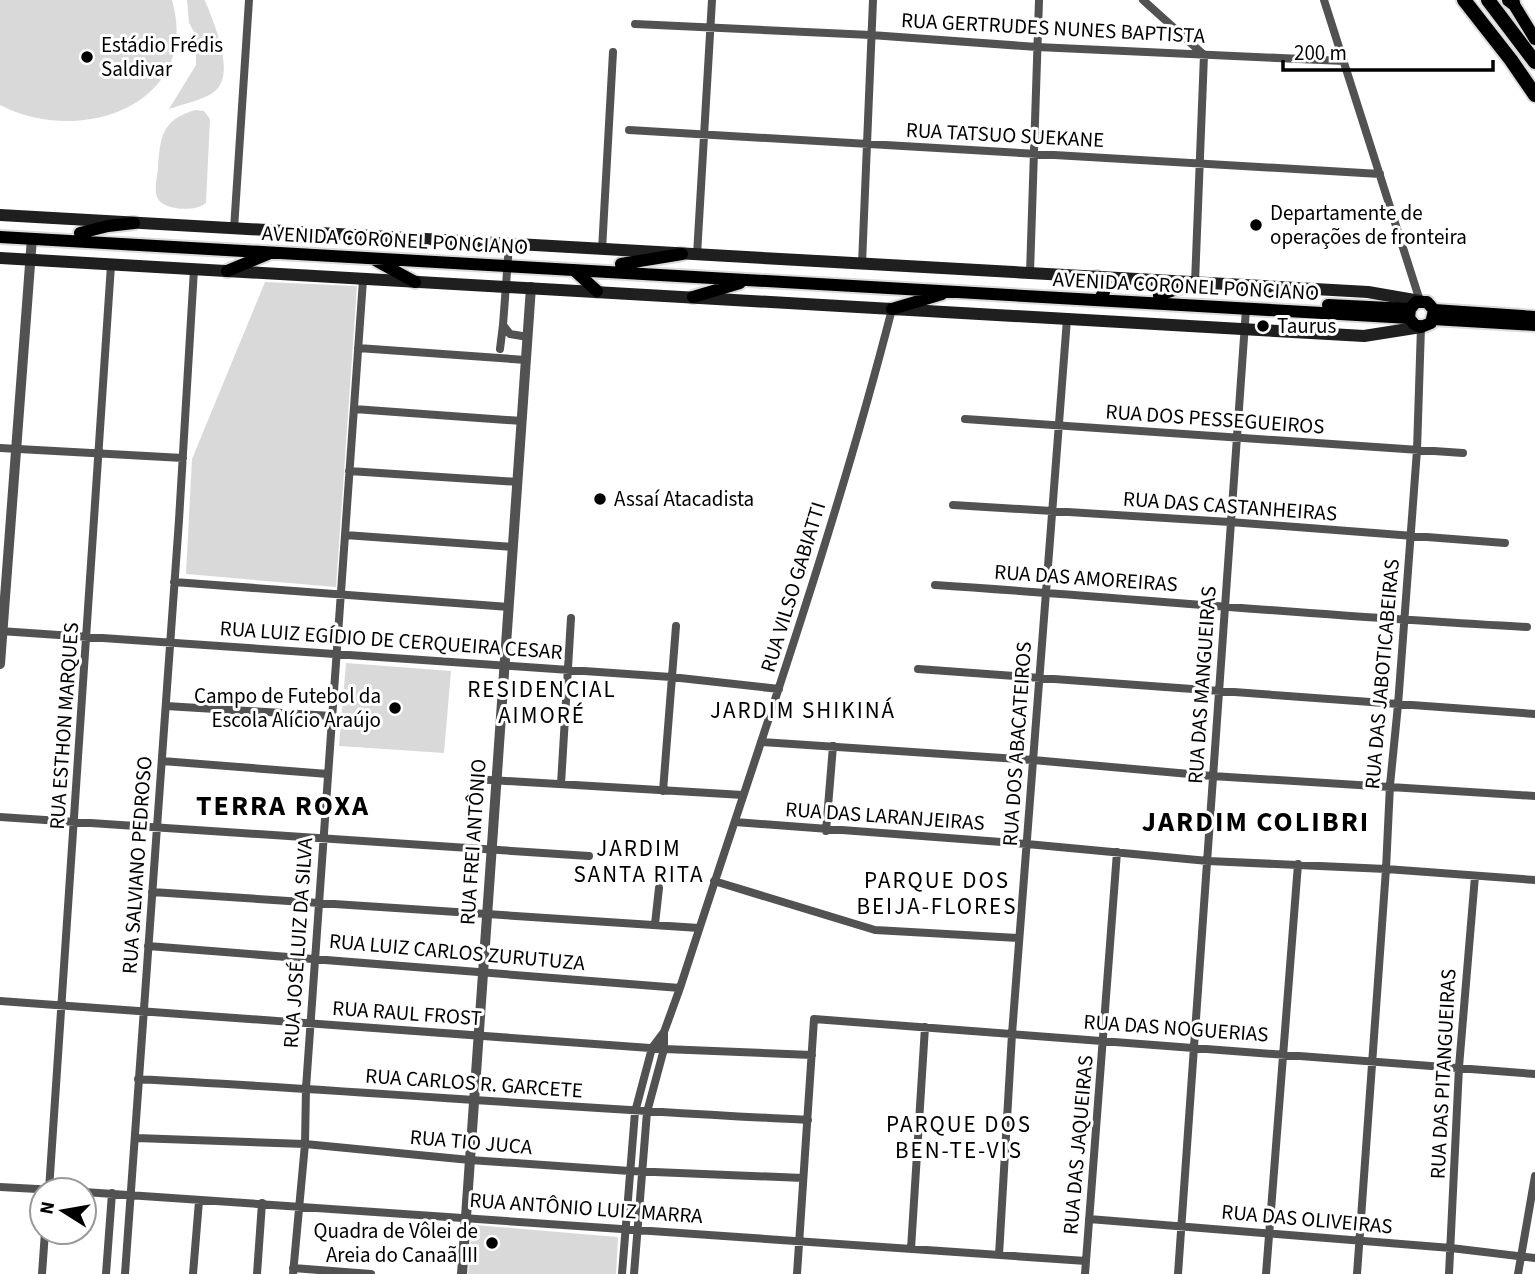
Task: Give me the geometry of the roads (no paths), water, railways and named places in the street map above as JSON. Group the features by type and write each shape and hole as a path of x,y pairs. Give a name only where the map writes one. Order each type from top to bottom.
{"highway":[{"path":"1464,0 1535,95"},
{"path":"1488,0 1535,62"},
{"path":"1522,75 1535,105"}],"main road":[{"path":"1511,1 1535,39"},
{"path":"0,215 234,229 509,256"},
{"path":"80,233 134,223"},
{"path":"0,229 509,256 602,250 1368,292 1413,310"},
{"name":"AVENIDA CORONEL PONCIANO","path":"0,237 371,258 509,256 574,270 954,292 1102,296"},
{"path":"227,271 271,253"},
{"path":"538,264 621,264 682,254"},
{"path":"0,258 1364,336 1428,325 1434,315 1535,317"},
{"path":"371,258 415,282"},
{"name":"AVENIDA CORONEL PONCIANO","path":"621,264 1029,288 1246,309 1413,310 1427,302 1434,315 1535,325"},
{"path":"574,270 597,291"},
{"path":"1097,277 1102,296 1158,295 1413,310"},
{"path":"693,297 751,280"},
{"path":"1158,295 1195,283"},
{"path":"892,309 954,292"},
{"path":"1413,310 1414,324 1420,327"}],"street":[{"path":"234,229 249,0"},
{"path":"697,255 712,0"},
{"path":"862,264 873,0"},
{"path":"1030,273 1039,0"},
{"path":"1143,0 1204,55 1195,283"},
{"path":"1324,0 1380,174 1413,310"},
{"name":"RUA GERTRUDES NUNES BAPTISTA","path":"635,24 1344,61"},
{"path":"602,250 613,51"},
{"name":"RUA TATSUO SUEKANE","path":"629,130 1380,174"},
{"path":"0,664 32,238"},
{"path":"500,349 509,256"},
{"name":"RUA ESTHON MARQUES","path":"50,1176 111,265"},
{"name":"RUA SALVIANO PEDROSO","path":"125,1274 194,269"},
{"name":"RUA JOSÉ LUIZ DA SILVA","path":"293,1271 305,1144 310,1024 363,279"},
{"name":"RUA FREI ANTÔNIO","path":"462,1274 531,287"},
{"name":"RUA VILSO GABIATTI","path":"622,1274 635,1112 652,1048 664,1032 680,988 816,578 866,411 892,309"},
{"name":"RUA DAS MANGUEIRAS","path":"1178,1274 1246,309"},
{"name":"RUA DOS ABACATEIROS","path":"999,1255 1019,938 1068,319"},
{"path":"503,325 510,334 528,337"},
{"name":"RUA DAS JABOTICABEIRAS","path":"1357,1274 1387,869 1390,785 1417,450 1420,327"},
{"path":"358,348 526,360"},
{"path":"354,409 522,421"},
{"name":"RUA DOS PESSEGUEIROS","path":"965,419 1463,453"},
{"path":"0,448 183,458"},
{"path":"349,471 517,482"},
{"name":"RUA DAS CASTANHEIRAS","path":"953,505 1505,543"},
{"path":"345,535 513,547"},
{"path":"174,582 509,607"},
{"name":"RUA DAS AMOREIRAS","path":"934,585 1225,605 1405,621 1527,627"},
{"path":"561,784 571,618"},
{"path":"663,791 676,626"},
{"name":"RUA LUIZ EGÍDIO DE CERQUEIRA CESAR","path":"1,631 671,677 779,689"},
{"path":"918,669 1039,680 1219,690 1535,714"},
{"path":"166,706 332,716"},
{"path":"761,742 1033,760 1212,776 1535,796"},
{"path":"826,831 834,746"},
{"path":"162,761 328,774"},
{"path":"474,779 743,795"},
{"path":"0,817 589,856"},
{"name":"RUA DAS LARANJEIRAS","path":"735,822 1208,861 1387,869 1535,880"},
{"name":"RUA DAS JAQUEIRAS","path":"1085,1274 1117,852"},
{"path":"1266,1274 1298,864"},
{"name":"RUA DAS PITANGUEIRAS","path":"1449,1274 1459,1067 1475,876"},
{"path":"714,881 875,930 1019,938"},
{"path":"655,924 659,888"},
{"path":"152,892 699,929"},
{"name":"RUA LUIZ CARLOS ZURUTUZA","path":"148,946 680,988"},
{"name":"RUA RAUL FROST","path":"0,1001 664,1049 812,1055"},
{"name":"RUA DAS NOGUERIAS","path":"812,1055 814,1019 1535,1073"},
{"path":"911,1249 925,1027"},
{"name":"RUA VILSO GABIATTI","path":"634,1274 647,1112 664,1049 664,1032"},
{"path":"797,1274 812,1055"},
{"name":"RUA CARLOS R. GARCETE","path":"138,1079 306,1088 635,1112 808,1120"},
{"name":"RUA TIO JUCA","path":"136,1138 305,1144 470,1160 630,1171 803,1178"},
{"path":"1518,1274 1535,1176"},
{"path":"0,1187 28,1189"},
{"name":"RUA ANTÔNIO LUIZ MARRA","path":"98,1192 1086,1261"},
{"path":"106,1274 112,1193"},
{"path":"193,1274 199,1201"},
{"path":"257,1274 262,1203"},
{"name":"RUA DAS OLIVEIRAS","path":"1089,1219 1451,1248 1535,1258"},
{"path":"42,1274 45,1246"},
{"path":"293,1271 371,1274"}],"place":[{"name":"Estádio Frédis Saldivar","path":"87,57"},
{"name":"Departamente de operações de fronteira","path":"1256,225"},
{"name":"Taurus","path":"1263,326"},
{"name":"Assaí Atacadista","path":"600,499"},
{"name":"Campo de Futebol da Escola Alício Araújo","path":"395,708"},
{"name":"Quadra de Vôlei de Areia do Canaã III","path":"492,1243"}],"district":[{"name":"RESIDENCIAL AIMORÉ","path":"542,702"},
{"name":"JARDIM SHIKINÁ","path":"803,710"},
{"name":"TERRA ROXA","path":"283,805"},
{"name":"JARDIM COLIBRI","path":"1256,821"},
{"name":"JARDIM SANTA RITA","path":"639,861"},
{"name":"PARQUE DOS BEIJA-FLORES","path":"937,893"},
{"name":"PARQUE DOS BEN-TE-VIS","path":"959,1137"}]}
